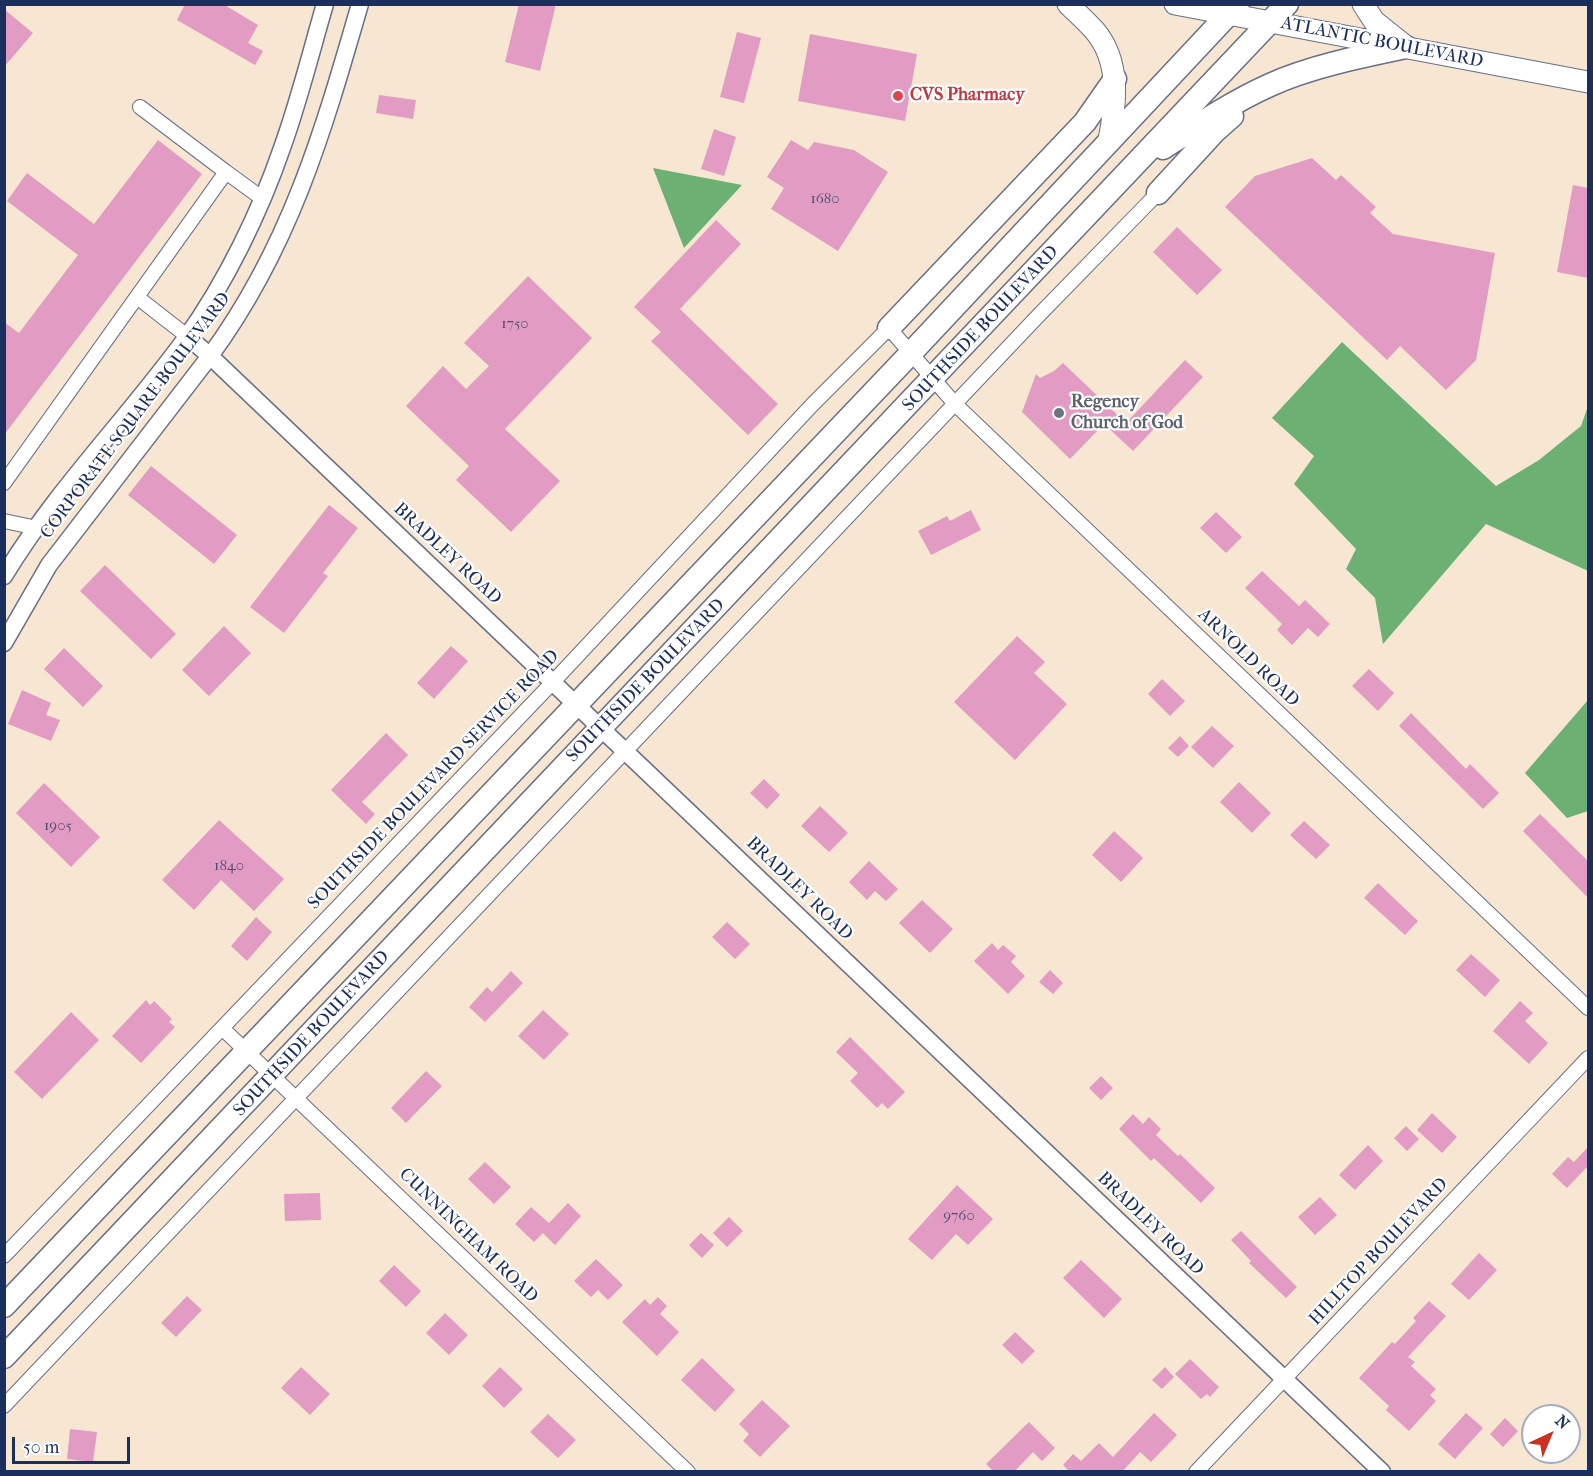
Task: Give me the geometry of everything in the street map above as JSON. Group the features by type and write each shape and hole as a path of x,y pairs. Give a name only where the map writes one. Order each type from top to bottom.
{"highway":[{"name":"SOUTHSIDE BOULEVARD","path":"4,1357 1287,4"},
{"name":"SOUTHSIDE BOULEVARD","path":"4,1306 910,354 1233,9"},
{"path":"1130,170 1189,131 1271,84 1354,58 1406,47"},
{"path":"889,328 1084,122 1115,79"},
{"path":"1158,193 1214,132 1271,84"}],"main road":[{"path":"1068,4 1096,33 1108,56 1115,79 1115,109 1109,140"},
{"name":"ATLANTIC BOULEVARD","path":"1175,4 1233,9 1270,22 1588,82"},
{"path":"1363,4 1374,21 1406,47"}],"street":[{"name":"CORPORATE SQUARE BOULEVARD","path":"4,576 37,528 187,336 242,243 263,199 283,147 325,4"},
{"name":"CORPORATE SQUARE BOULEVARD","path":"4,643 49,564 210,356 231,328 251,295 294,209 325,124 360,4"},
{"path":"140,107 263,199"},
{"path":"4,483 226,172"},
{"path":"4,1406 625,750 1158,193"},
{"path":"137,297 187,336"},
{"name":"ARNOLD ROAD","path":"889,328 955,404 1588,1008"},
{"name":"SOUTHSIDE BOULEVARD SERVICE ROAD","path":"4,1256 553,682 812,405 889,328"},
{"name":"BRADLEY ROAD","path":"187,336 577,704 1382,1472"},
{"path":"4,521 37,528"},
{"name":"CUNNINGHAM ROAD","path":"222,1028 688,1472"},
{"name":"HILLTOP BOULEVARD","path":"1196,1472 1588,1058"}],"green space":[{"path":"653,168 742,185 684,248"},
{"path":"1342,342 1496,486 1539,460 1581,426 1588,406 1588,571 1486,524 1383,644 1375,598 1346,569 1356,549 1294,484 1314,456 1272,418"},
{"path":"1588,700 1588,811 1567,818 1525,773"}],"building":[{"path":"185,4 223,4 258,25 248,43 263,51 255,65 177,20"},
{"path":"519,4 556,4 540,71 505,62"},
{"path":"4,9 33,33 4,67"},
{"path":"737,32 761,38 744,103 720,97"},
{"name":"CVS Pharmacy","path":"810,34 917,54 905,121 798,101"},
{"path":"379,95 416,100 413,119 376,113"},
{"path":"714,129 736,137 724,176 701,169"},
{"path":"158,140 202,174 4,435 4,322 19,333 78,255 7,201 27,173 94,224"},
{"path":"791,140 808,150 814,142 854,150 888,172 838,251 771,209 784,188 767,177"},
{"path":"1312,158 1336,180 1341,175 1376,207 1370,213 1393,234 1495,253 1476,360 1446,390 1400,346 1387,360 1225,207 1255,176"},
{"path":"1573,185 1588,188 1588,278 1557,272"},
{"path":"716,220 741,244 680,309 778,404 748,435 651,341 661,332 634,307"},
{"path":"1177,227 1222,270 1197,295 1153,252"},
{"path":"528,276 592,338 505,429 560,481 511,532 456,480 469,466 406,406 443,366 466,389 489,366 464,343"},
{"path":"1185,360 1203,377 1133,451 1104,424 1070,459 1022,412 1036,374 1040,378 1063,363 1126,423"},
{"path":"151,466 237,535 214,564 128,495"},
{"path":"329,505 358,528 323,573 328,576 284,633 250,607"},
{"path":"971,510 981,530 931,555 918,531 947,516 950,521"},
{"path":"1216,512 1242,537 1226,553 1200,528"},
{"path":"105,565 176,634 151,659 80,591"},
{"path":"1262,571 1299,606 1305,600 1330,624 1318,637 1308,628 1292,645 1277,630 1282,624 1245,588"},
{"path":"224,626 251,653 209,696 182,670"},
{"path":"1017,636 1045,662 1034,673 1067,704 1015,760 954,702"},
{"path":"451,646 468,661 434,699 417,683"},
{"path":"64,648 103,686 83,707 44,669"},
{"path":"1369,669 1394,693 1378,711 1352,686"},
{"path":"1162,679 1185,701 1170,716 1148,694"},
{"path":"22,690 51,703 46,715 60,720 51,741 8,724"},
{"path":"1411,713 1466,769 1470,764 1499,793 1483,809 1399,726"},
{"path":"1212,726 1234,746 1213,768 1191,747"},
{"path":"386,733 408,755 362,802 375,814 366,824 331,790"},
{"path":"1180,736 1189,746 1178,757 1168,748"},
{"path":"764,779 780,795 767,809 750,793"},
{"path":"1239,782 1271,813 1252,833 1220,802"},
{"path":"44,783 100,837 71,867 16,813"},
{"path":"820,806 848,833 829,852 801,826"},
{"path":"1540,814 1588,861 1588,898 1523,831"},
{"path":"219,820 284,879 254,911 221,880 194,910 162,880"},
{"path":"1304,821 1330,845 1316,859 1290,835"},
{"path":"1114,831 1143,858 1121,882 1092,855"},
{"path":"869,861 898,889 886,901 875,891 867,900 849,882"},
{"path":"1378,883 1418,921 1405,935 1364,898"},
{"path":"922,900 953,929 930,953 899,923"},
{"path":"256,917 272,932 247,961 231,946"},
{"path":"727,922 750,944 735,959 712,937"},
{"path":"992,943 998,950 1003,945 1016,956 1011,962 1025,976 1008,994 974,961"},
{"path":"1471,954 1500,980 1485,997 1456,970"},
{"path":"1050,970 1063,983 1053,994 1039,982"},
{"path":"511,971 523,983 485,1022 469,1007 487,987 492,992"},
{"path":"146,1000 150,1005 154,1001 172,1019 169,1022 175,1027 141,1063 112,1036"},
{"path":"1520,1001 1533,1013 1525,1021 1548,1043 1529,1064 1493,1031"},
{"path":"543,1010 569,1034 544,1060 518,1036"},
{"path":"71,1012 99,1040 42,1099 14,1072"},
{"path":"850,1037 905,1092 888,1109 882,1103 877,1108 850,1081 858,1073 836,1052"},
{"path":"426,1071 442,1086 406,1123 391,1108"},
{"path":"1101,1076 1113,1088 1101,1100 1089,1088"},
{"path":"1432,1113 1457,1137 1442,1153 1417,1130"},
{"path":"1133,1114 1143,1124 1149,1117 1161,1129 1156,1135 1178,1156 1180,1154 1215,1188 1201,1203 1154,1158 1151,1161 1119,1129"},
{"path":"1406,1126 1419,1139 1407,1151 1394,1138"},
{"path":"1368,1145 1383,1161 1355,1190 1339,1175"},
{"path":"1588,1147 1588,1166 1567,1188 1552,1174 1568,1157 1574,1162"},
{"path":"485,1162 511,1187 494,1204 468,1179"},
{"path":"957,1185 993,1219 968,1245 956,1234 932,1260 908,1239"},
{"path":"320,1193 321,1220 285,1221 284,1194"},
{"path":"1320,1197 1337,1215 1315,1235 1298,1217"},
{"path":"568,1203 581,1216 555,1245 543,1233 534,1242 515,1224 531,1207 549,1223"},
{"path":"729,1217 743,1231 727,1247 713,1233"},
{"path":"1241,1231 1297,1287 1286,1298 1249,1263 1251,1261 1231,1240"},
{"path":"701,1233 714,1245 702,1258 689,1245"},
{"path":"1479,1253 1497,1270 1469,1300 1451,1284"},
{"path":"596,1259 623,1285 608,1300 598,1290 591,1297 574,1281"},
{"path":"1081,1260 1122,1299 1104,1318 1063,1278"},
{"path":"394,1265 421,1291 406,1307 379,1281"},
{"path":"187,1296 202,1310 176,1337 161,1323"},
{"path":"658,1297 667,1306 660,1314 679,1332 657,1356 622,1322 645,1299 650,1305"},
{"path":"1429,1301 1446,1316 1408,1357 1415,1362 1411,1366 1436,1389 1430,1395 1436,1401 1409,1431 1386,1410 1389,1406 1359,1378 1392,1342 1395,1344 1416,1321 1413,1318"},
{"path":"445,1313 468,1335 449,1355 426,1333"},
{"path":"1015,1332 1035,1351 1022,1364 1002,1345"},
{"path":"702,1358 735,1390 715,1412 681,1380"},
{"path":"1190,1359 1219,1387 1210,1397 1207,1394 1201,1399 1175,1374"},
{"path":"301,1367 330,1394 310,1415 281,1388"},
{"path":"500,1367 523,1389 504,1408 482,1386"},
{"path":"1165,1367 1174,1377 1162,1389 1152,1380"},
{"path":"762,1400 790,1426 760,1457 743,1441 749,1434 739,1424"},
{"path":"1154,1413 1177,1435 1151,1462 1140,1452 1122,1472 1070,1472 1063,1465 1073,1454 1081,1461 1099,1443 1113,1457"},
{"path":"1466,1413 1483,1428 1455,1459 1438,1444"},
{"path":"548,1414 576,1440 558,1458 530,1432"},
{"path":"1505,1418 1518,1431 1503,1447 1490,1434"},
{"path":"1029,1422 1055,1448 1042,1461 1033,1452 1014,1472 994,1472 986,1464"},
{"path":"70,1429 97,1432 93,1462 67,1459"}],"place":[{"name":"CVS Pharmacy","path":"898,96"},
{"name":"Regency Church of God","path":"1059,413"}]}
